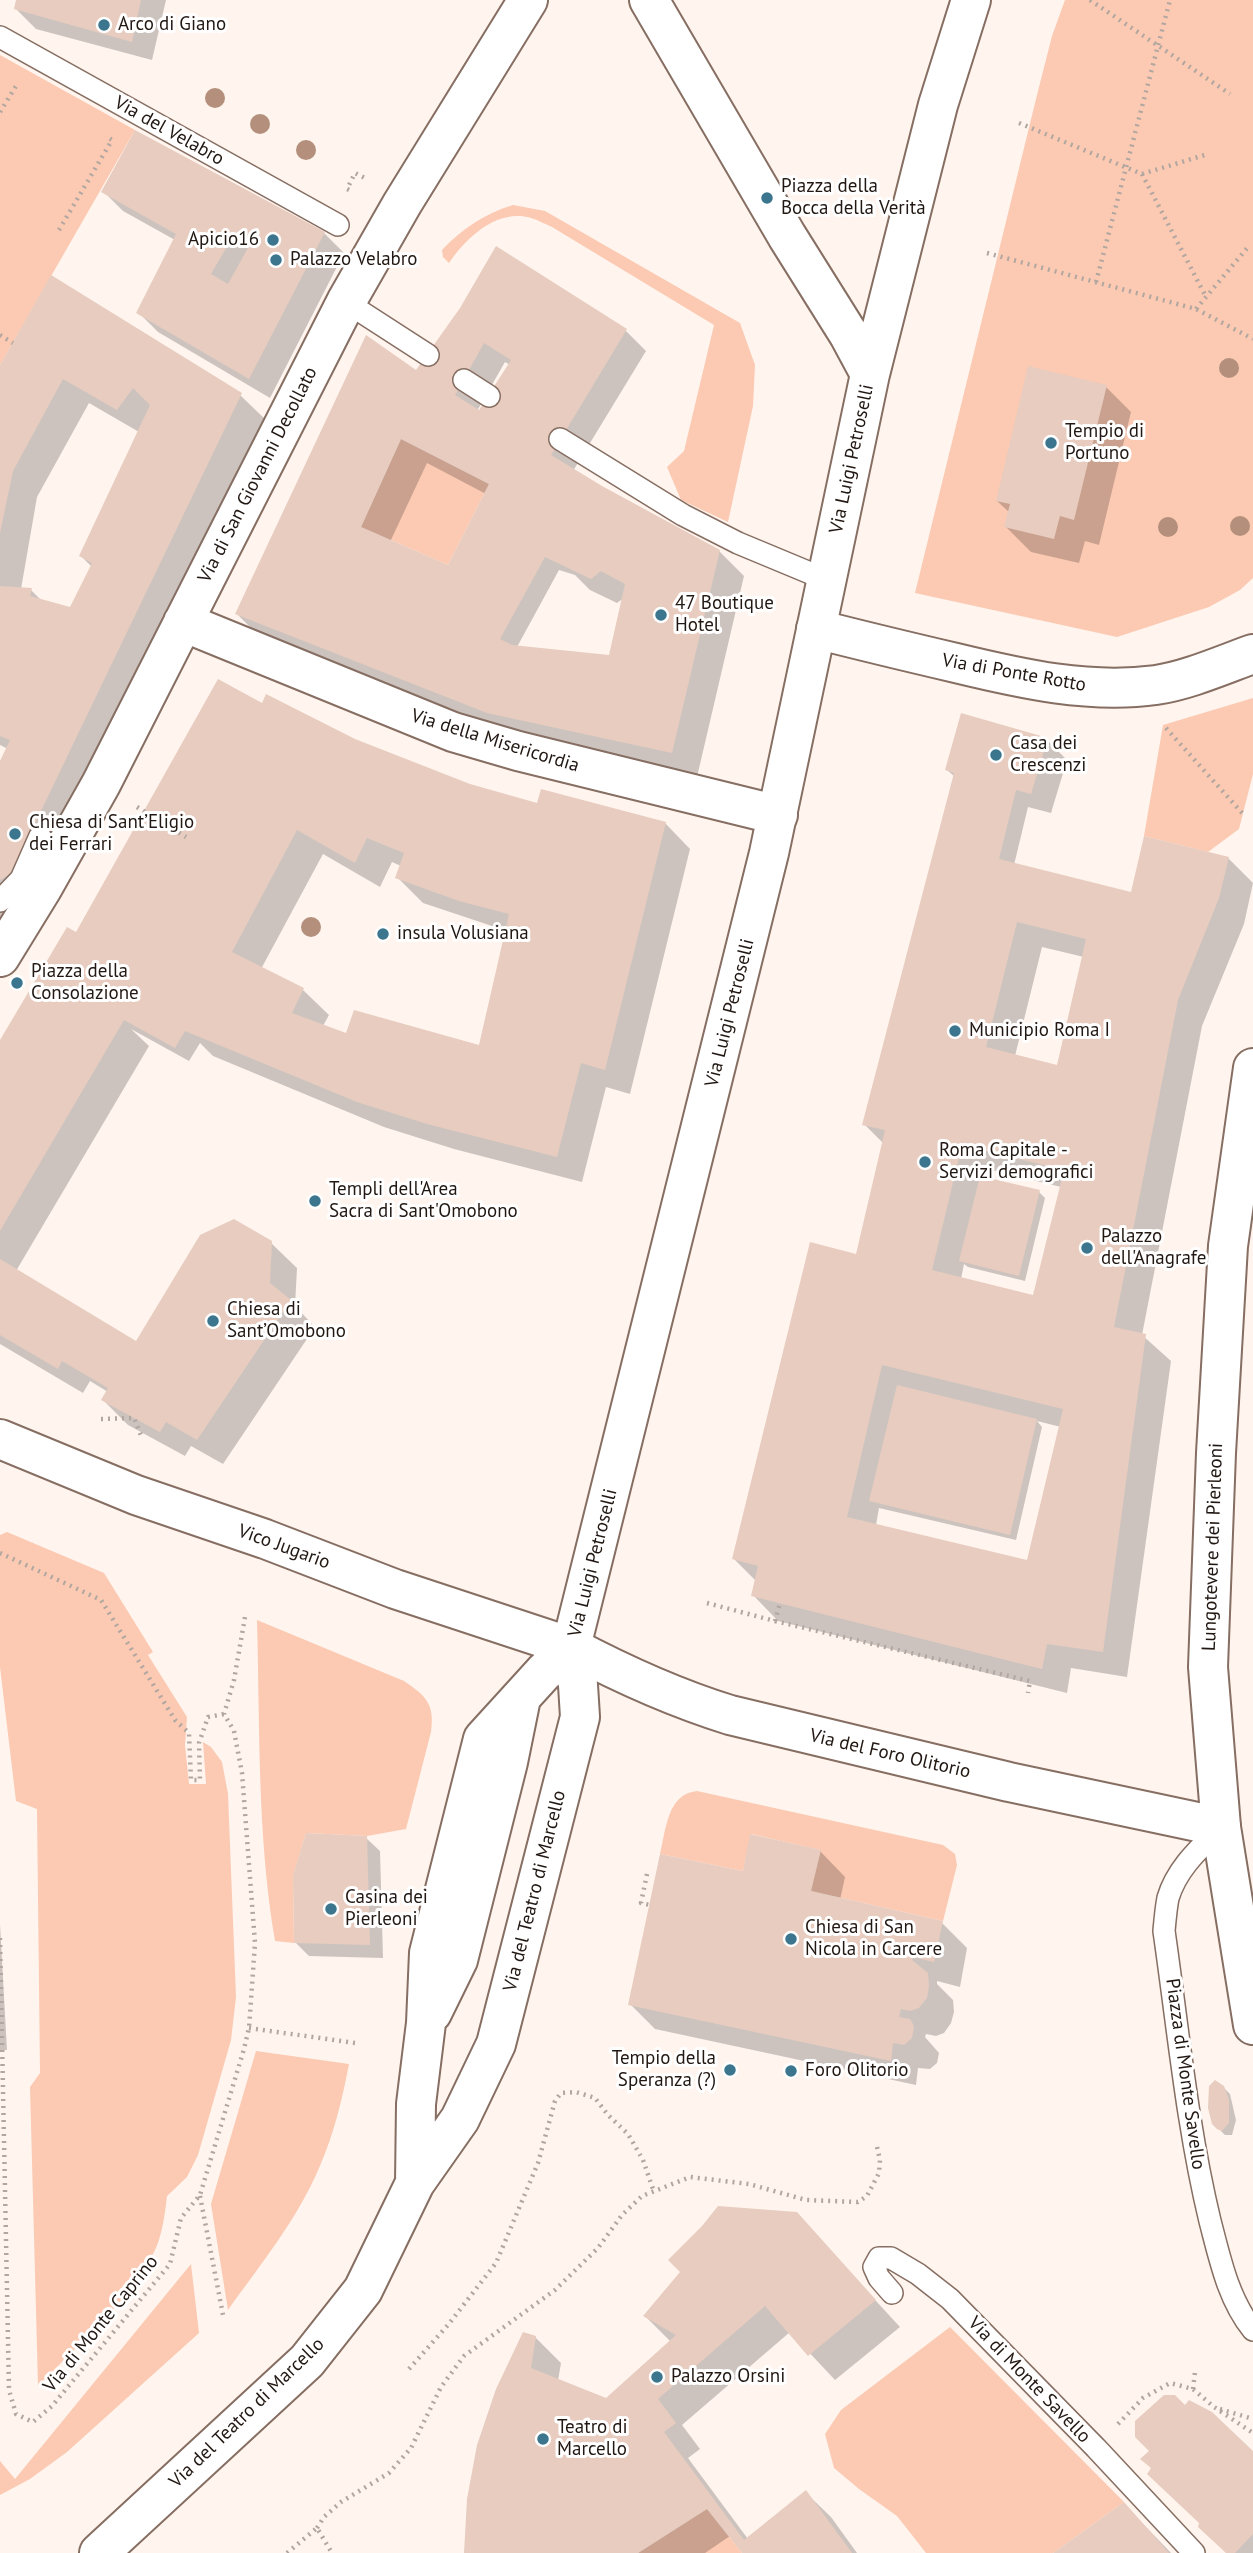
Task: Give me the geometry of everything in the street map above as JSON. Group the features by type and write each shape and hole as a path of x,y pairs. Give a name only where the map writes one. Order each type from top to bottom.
{"street":[{"name":"Via di San Giovanni Decollato","path":"0,957 101,784 346,302 402,204 528,0"},
{"path":"649,0 870,374"},
{"path":"870,374 938,105 971,0"},
{"name":"Via Luigi Petroselli","path":"571,1647 778,815 870,374"},
{"name":"Via della Misericordia","path":"183,622 453,732 541,757 778,815"},
{"name":"Via di Ponte Rotto","path":"816,629 998,673 1084,688 1122,689 1160,685 1212,670 1253,654"},
{"name":"Lungotevere dei Pierleoni","path":"1253,1068 1227,1247 1208,1667 1221,1827 1253,2025"},
{"name":"Vico Jugario","path":"0,1439 136,1495 265,1539 395,1589 571,1647"},
{"name":"Via del Teatro di Marcello","path":"415,2183 416,2104 426,2023 458,1960 522,1696 571,1647"},
{"name":"Via del Teatro di Marcello","path":"99,2553 307,2361 363,2290 415,2183 460,2119 496,2044 580,1717 571,1647"},
{"name":"Via del Foro Olitorio","path":"571,1647 702,1707 730,1715 1009,1782 1221,1827"}],"lane":[{"name":"Via del Velabro","path":"0,37 338,225"},
{"path":"346,302 428,355"},
{"path":"464,380 489,396"},
{"path":"561,439 683,515 827,580"},
{"path":"0,901 21,880 40,836"},
{"name":"Piazza di Monte Savello","path":"1221,1827 1191,1857 1176,1881 1168,1899 1164,1931 1197,2168 1222,2267 1238,2308 1253,2330"},
{"name":"Via di Monte Savello","path":"892,2293 874,2267 878,2258 891,2258 918,2274 950,2299 989,2336 1194,2553"}],"path":[{"path":"1090,0 1230,93"},
{"path":"1096,282 1170,0"},
{"path":"0,112 18,84 9,79"},
{"path":"1018,123 1142,174 1206,297"},
{"path":"59,230 112,140 100,133"},
{"path":"1142,174 1209,153"},
{"path":"1196,309 1248,247"},
{"path":"987,253 1196,309 1253,339"},
{"path":"0,335 13,343"},
{"path":"1163,725 1243,814"},
{"path":"130,803 186,836"},
{"path":"101,1419 134,1418 142,1438"},
{"path":"0,1553 102,1600 175,1720 189,1733 191,1780 200,1780 199,1742 208,1717 224,1714 234,1680 245,1617"},
{"path":"707,1603 1030,1681 1028,1693"},
{"path":"775,1621 779,1603"},
{"name":"Via di Monte Caprino","path":"0,1938 9,2390 16,2414 33,2422 52,2406 170,2264 181,2218 200,2195 249,2028 255,1943 245,1800 234,1731 224,1714"},
{"path":"647,1874 641,1903 650,1905"},
{"path":"249,2028 355,2043"},
{"path":"409,2369 442,2334 496,2263 538,2163 555,2101 561,2093 576,2092 595,2098 628,2134 643,2160 654,2192"},
{"path":"287,2553 317,2528 324,2517 341,2502 389,2473 411,2448 441,2387 464,2356 555,2290 598,2248 622,2215 642,2196 690,2177 749,2185 806,2200 858,2202 867,2196 879,2173 877,2147"},
{"path":"200,2195 223,2315"},
{"path":"1193,2389 1195,2372"},
{"path":"1143,2398 1170,2383 1193,2389 1253,2433"},
{"path":"1214,2407 1253,2419"},
{"path":"317,2528 332,2553"}],"shaded area":[{"path":"1065,0 1253,0 1253,578 1240,590 1209,607 1117,637 915,593 1037,95 1052,36"},
{"path":"0,55 135,130 0,365"},
{"path":"513,205 545,211 740,323 755,365 753,406 728,522 681,500 667,467 684,451 714,325 552,227 531,218 506,217 495,221 473,235 449,263 443,257 442,250 466,228 483,217"},
{"path":"401,439 489,484 448,565 361,527"},
{"path":"1253,698 1253,774 1239,829 1208,852 1144,836 1163,725"},
{"path":"7,1532 104,1573 153,1652 148,1655 187,1717 185,1745 189,1784 206,1784 203,1742 211,1747 222,1762 228,1794 236,1997 231,2040 198,2155 187,2177 167,2196 161,2233 153,2254 142,2273 115,2307 38,2386 30,2087 40,2073 37,1809 16,1801 0,1667 0,1535"},
{"path":"257,1620 404,1681 423,1696 432,1714 431,1732 406,1829 367,1836 306,1833 293,1876 294,1943 275,1941 269,1901 260,1781"},
{"path":"697,1791 943,1845 955,1854 957,1865 943,1921 811,1891 820,1850 751,1834 743,1871 660,1854 666,1824 674,1806 679,1799"},
{"path":"256,2051 349,2064 333,2130 310,2187 277,2242 228,2310 211,2204"},
{"path":"191,2264 199,2333 67,2452 30,2479 0,2495 0,2461 15,2479"},
{"path":"950,2327 1124,2502 1053,2553 926,2553 897,2516 834,2468 825,2434 841,2410"},
{"path":"707,2509 742,2553 638,2553"}],"building":[{"name":"Arco di Giano","path":"16,0 141,0 132,42 14,9"},
{"name":"Palazzo Velabro","path":"135,130 325,232 249,379 136,313 176,234 101,192","holes":["233,236 249,246 228,284 211,274"]},
{"path":"496,246 627,329 551,455 720,550 672,753 487,713 235,614 366,335 416,370 460,308","holes":["484,343 511,360 479,410 455,395","401,439 489,484 448,565 361,527","545,557 591,579 601,571 625,584 609,655 512,645 500,639"]},
{"path":"51,275 242,393 14,867 10,874 0,880 0,761 10,740 0,736 0,586 32,588 30,596 70,607 92,563 79,556 150,405 133,388 117,410 63,379 13,471 0,533 0,365"},
{"name":"Tempio di Portuno","path":"1028,366 1107,385 1074,520 1060,516 1054,539 1004,527 1010,504 996,501"},
{"path":"218,679 262,703 266,694 355,739 470,784 537,803 541,789 666,822 605,1070 581,1063 557,1157 427,1124 357,1102 185,1031 175,1048 124,1020 0,1231 0,1040 67,927 76,932","holes":["297,830 355,863 367,838 404,853 395,878 459,901 509,914 479,1045 354,1010 346,1033 292,1013 304,988 232,952"]},
{"name":"Palazzo dell'Anagrafe","path":"961,713 1048,738 1031,794 1016,790 999,859 1131,892 1144,836 1229,857 1219,898 1178,1000 1114,1327 1146,1334 1103,1652 1047,1644 1042,1669 751,1596 758,1566 732,1559 810,1242 856,1254 885,1130 862,1125 954,773 945,770","holes":["1017,922 1086,939 1057,1065 986,1047","962,1145 1064,1170 1033,1295 932,1270","882,1365 1063,1409 1027,1560 847,1517"]},
{"path":"980,1176 1040,1190 1019,1276 959,1261"},
{"name":"Chiesa di Sant’Omobono","path":"234,1219 272,1241 270,1283 291,1300 197,1440 166,1422 160,1432 101,1400 108,1388 62,1361 58,1369 0,1335 0,1259 136,1341 200,1235"},
{"path":"897,1385 1037,1419 1010,1535 869,1501"},
{"name":"Casina dei Pierleoni","path":"306,1833 367,1836 370,1945 294,1943 293,1875"},
{"name":"Chiesa di San Nicola in Carcere","path":"750,1834 821,1850 811,1891 943,1921 934,1962 913,1957 912,1960 928,1973 927,1998 919,2008 910,2011 901,2009 899,2017 910,2019 914,2026 912,2038 904,2045 893,2043 891,2061 628,2005 660,1854 743,1871"},
{"path":"1215,2080 1224,2086 1229,2100 1229,2123 1222,2131 1212,2124 1208,2108 1209,2086"},
{"path":"718,2206 797,2212 876,2300 808,2356 765,2306 658,2399 676,2423 664,2432 744,2540 806,2490 852,2553 742,2553 707,2509 638,2553 464,2553 467,2499 477,2445 496,2389 523,2332 536,2336 531,2368 606,2398 676,2335 643,2316 680,2272 668,2260"},
{"path":"1164,2395 1175,2395 1185,2405 1189,2400 1212,2412 1253,2451 1253,2534 1235,2553 1226,2553 1198,2527 1199,2523 1147,2474 1151,2468 1140,2459 1149,2451 1135,2437 1135,2421"},
{"path":"1124,2502 1169,2553 1053,2553"}],"place":[{"name":"Arco di Giano","path":"104,25"},
{"name":"Piazza della Bocca della Verità","path":"767,198"},
{"name":"Apicio16","path":"273,240"},
{"name":"Palazzo Velabro","path":"276,260"},
{"name":"Tempio di Portuno","path":"1051,443"},
{"name":"47 Boutique Hotel","path":"661,615"},
{"name":"Casa dei Crescenzi","path":"996,755"},
{"name":"Chiesa di Sant’Eligio dei Ferrari","path":"15,834"},
{"name":"insula Volusiana","path":"383,934"},
{"name":"Piazza della Consolazione","path":"17,983"},
{"name":"Municipio Roma I","path":"955,1031"},
{"name":"Roma Capitale - Servizi demografici","path":"925,1162"},
{"name":"Templi dell'Area Sacra di Sant'Omobono","path":"315,1201"},
{"name":"Palazzo dell'Anagrafe","path":"1087,1248"},
{"name":"Chiesa di Sant’Omobono","path":"213,1321"},
{"name":"Casina dei Pierleoni","path":"331,1909"},
{"name":"Chiesa di San Nicola in Carcere","path":"791,1939"},
{"name":"Tempio della Speranza (?)","path":"730,2070"},
{"name":"Foro Olitorio","path":"791,2071"},
{"name":"Palazzo Orsini","path":"657,2377"},
{"name":"Teatro di Marcello","path":"543,2439"}]}
